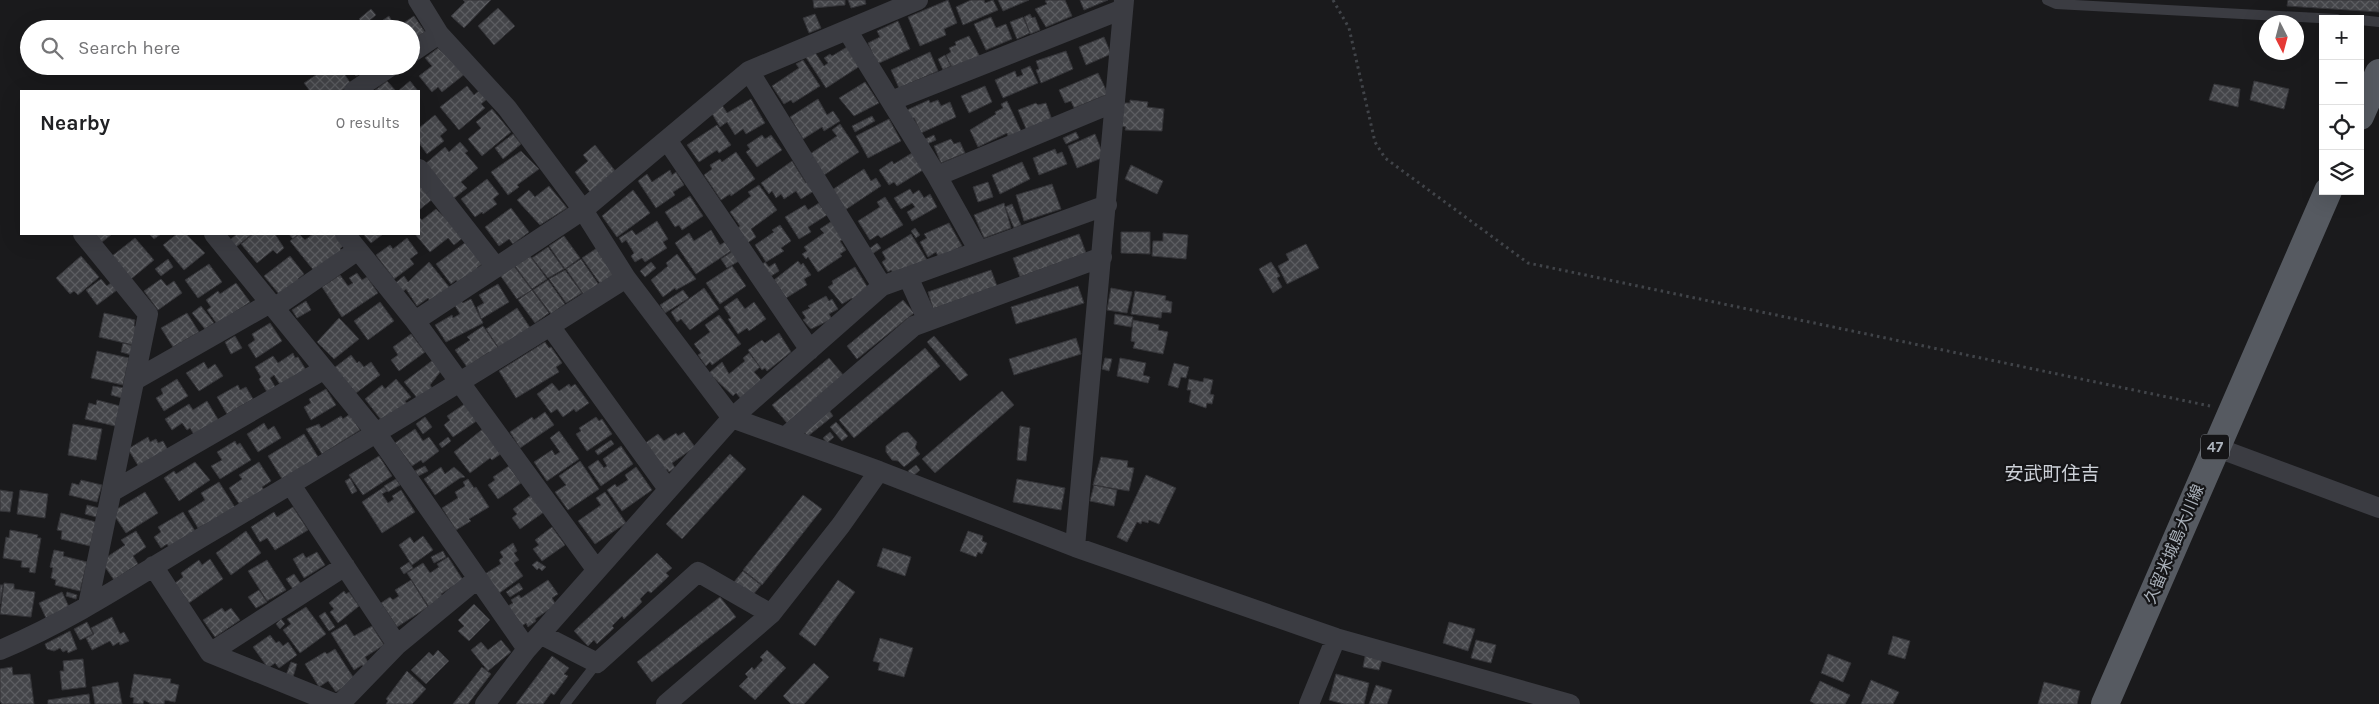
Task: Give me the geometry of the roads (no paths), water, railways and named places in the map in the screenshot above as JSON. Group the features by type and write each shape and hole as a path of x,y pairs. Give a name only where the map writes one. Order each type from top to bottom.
{"main road":[{"path":"2364,107 2379,73"},
{"name":"久留米城島大川線","path":"2105,704 2215,447 2233,410 2326,195"}],"street":[{"path":"418,0 439,34 507,108 583,210 626,278 732,418 879,471 1074,547 1336,638 1570,704"},
{"path":"415,321 583,210 749,71 918,0"},
{"path":"891,101 1124,4 1074,547"},
{"path":"847,30 937,176 979,251"},
{"path":"420,47 439,34"},
{"path":"749,71 882,286"},
{"path":"357,90 378,75"},
{"path":"937,176 1115,102"},
{"path":"667,140 810,350"},
{"path":"420,170 496,267"},
{"path":"485,704 526,649 732,418 882,286 1106,205"},
{"path":"83,235 148,314 88,605"},
{"path":"215,235 377,434 526,649"},
{"path":"346,235 415,321 596,569"},
{"path":"135,380 272,306 358,250"},
{"path":"785,437 914,326 1102,257"},
{"path":"908,277 928,321"},
{"path":"0,650 34,636 377,434 626,278"},
{"path":"550,326 668,489"},
{"path":"113,491 323,370"},
{"path":"2215,447 2379,508"},
{"path":"666,704 771,614 841,525 879,471"},
{"path":"291,484 397,645"},
{"path":"153,566 210,652 338,704 397,645 476,579"},
{"path":"210,652 345,566"},
{"path":"540,634 597,663 698,572 771,614"},
{"path":"1309,704 1336,638"}],"lane":[{"path":"2047,0 2056,4 2210,10 2319,18"},
{"path":"2364,20 2379,22"},
{"path":"565,704 597,663"}],"district":[{"name":"安武町住吉","path":"2052,474"}]}
